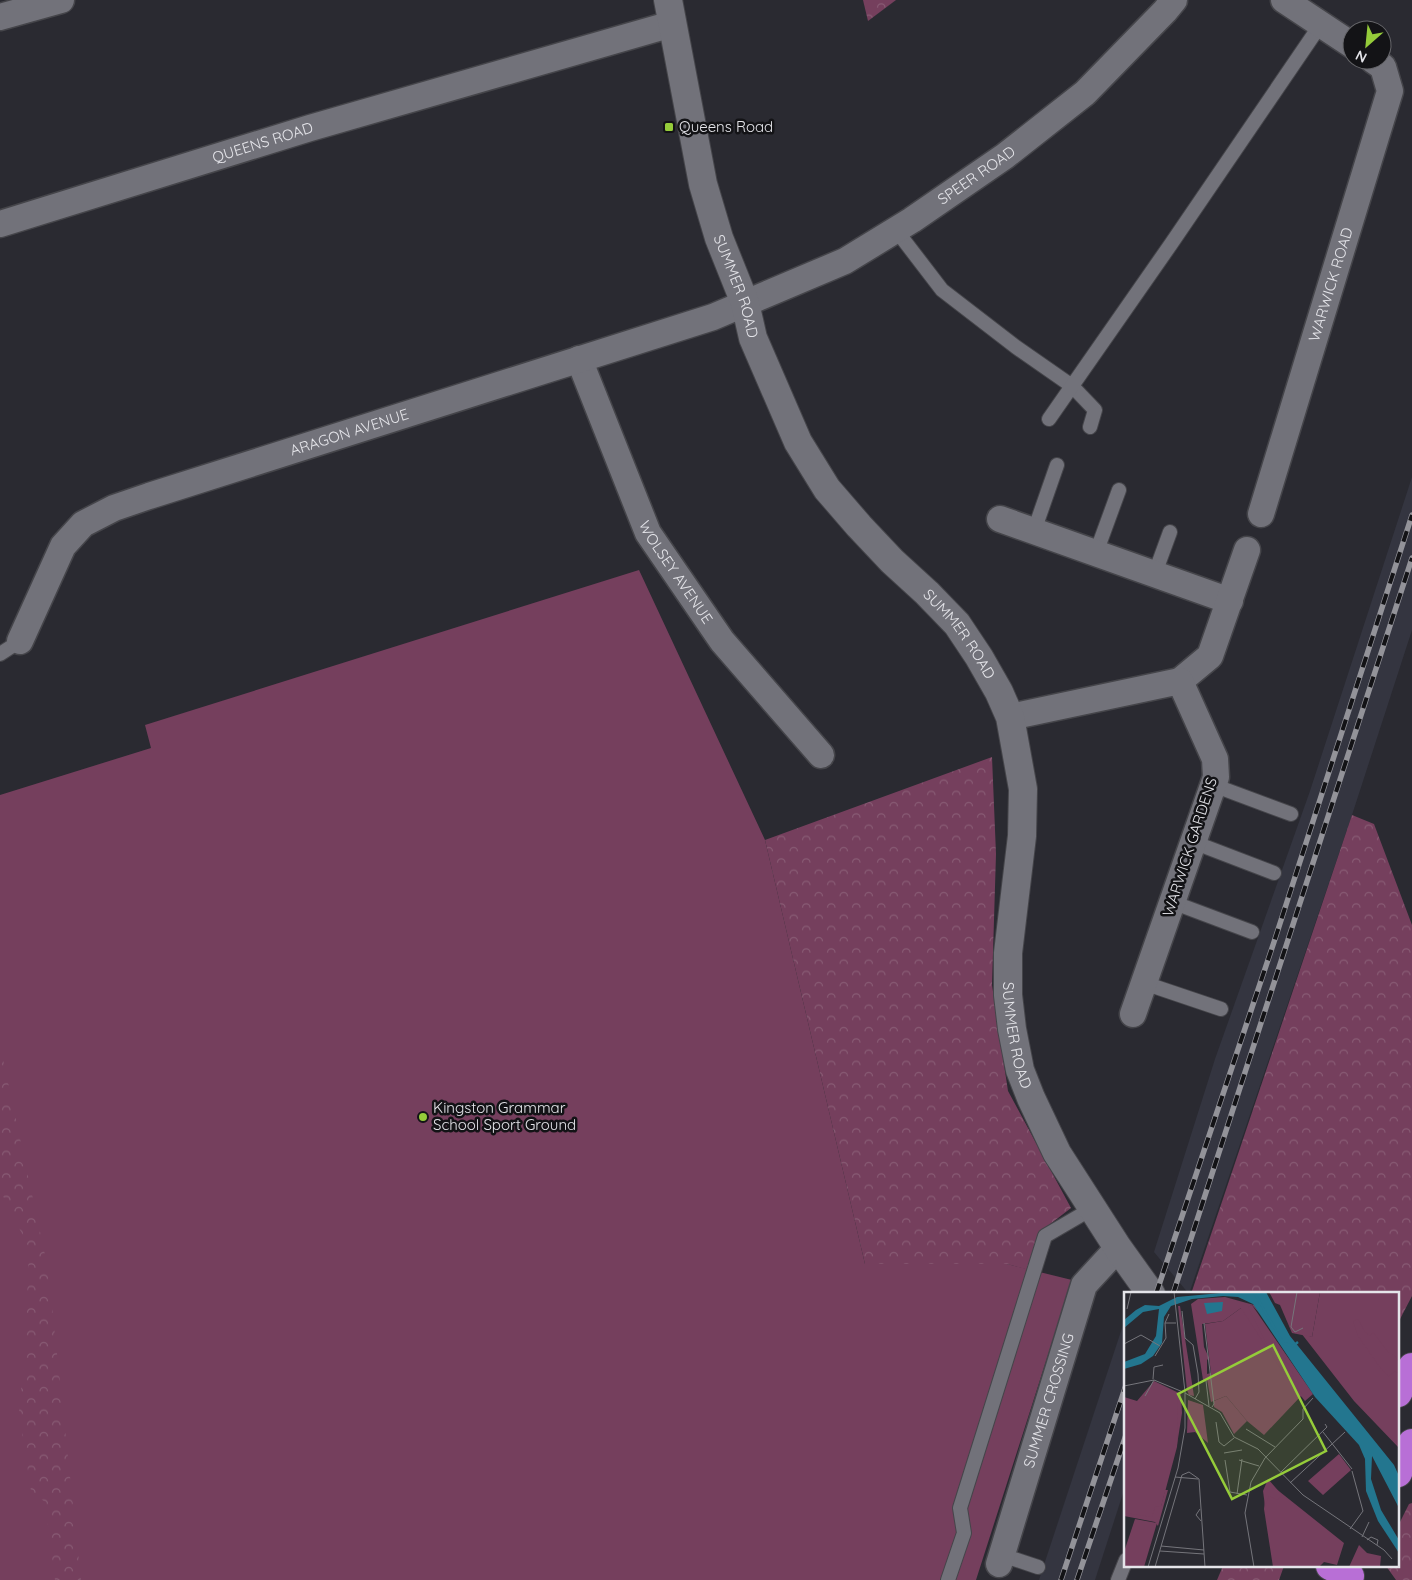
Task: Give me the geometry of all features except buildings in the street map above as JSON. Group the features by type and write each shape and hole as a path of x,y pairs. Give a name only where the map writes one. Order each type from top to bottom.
{"highway":[{"path":"1400,1389 1412,1367"},
{"path":"1400,1469 1412,1443"},
{"path":"1314,1580 1318,1568"}],"street":[{"path":"0,17 61,0"},
{"name":"SPEER ROAD","path":"745,303 845,261 896,230 1005,156 1085,93 1166,11 1174,0"},
{"path":"1284,0 1342,38"},
{"name":"QUEENS ROAD","path":"0,224 310,128 670,12"},
{"name":"SUMMER ROAD","path":"670,12 703,184 719,238 745,303 753,338 798,442 827,489 892,561 957,624 980,657 1010,717 1023,789 1022,836 1008,953 1008,995 1020,1070 1057,1153 1118,1248 1150,1292"},
{"name":"WARWICK ROAD","path":"1261,514 1390,90 1385,70"},
{"name":"ARAGON AVENUE","path":"10,648 63,546 82,524 114,508 713,317 745,303"},
{"name":"WOLSEY AVENUE","path":"579,359 648,533 722,641 821,755"},
{"path":"1000,519 1230,601"},
{"path":"1010,717 1180,681 1210,656 1247,550"},
{"name":"WARWICK GARDENS","path":"1133,1014 1216,777 1215,759 1180,681"},
{"name":"SUMMER CROSSING","path":"1000,1560 1084,1285 1118,1248"}],"lane":[{"path":"1048,419 1320,24"},
{"path":"896,230 942,290 1016,347 1072,386 1095,410 1090,427"},
{"path":"1034,531 1057,465"},
{"path":"1096,553 1119,490"},
{"path":"1155,574 1170,532"},
{"path":"1213,785 1291,814"},
{"path":"1193,842 1274,873"},
{"path":"1172,902 1252,932"},
{"path":"1144,984 1221,1010"},
{"path":"948,1580 964,1533 960,1508 1045,1236 1093,1208"},
{"path":"1000,1560 1038,1567"},
{"path":"1118,1580 1124,1565"}],"shaded area":[{"path":"1412,477 1412,630 1352,815 1190,1292 1187,1292 1154,1252 1215,1059 1310,791"},
{"path":"1124,1322 1124,1490 1095,1580 1039,1580"}],"green space":[{"path":"863,0 896,0 868,21"},
{"name":"Kingston Grammar School Sport Ground","path":"639,570 765,840 865,1264 1007,1264 1072,1280 976,1580 0,1580 0,795 151,748 145,725"},
{"path":"992,757 996,854 992,985 1008,1091 1071,1208 1045,1228 1029,1270 1007,1264 865,1264 765,840"},
{"path":"1352,815 1374,824 1412,925 1412,1296 1400,1319 1400,1292 1192,1292"},
{"path":"0,1045 48,1269 81,1580 55,1580 45,1502 31,1491 19,1412 25,1349 29,1248 0,1190"},
{"path":"1412,1503 1412,1580 1396,1580 1387,1568 1400,1568 1400,1522 1409,1504"},
{"path":"1222,1568 1283,1568 1279,1580 1217,1580"}],"railway":[{"path":"1157,1292 1274,942 1412,515"},
{"path":"1174,1292 1412,558"},
{"path":"1061,1580 1124,1391"},
{"path":"1077,1580 1124,1441"}],"place":[{"name":"Queens Road","path":"669,127"},
{"name":"Kingston Grammar School Sport Ground","path":"423,1117"}]}
